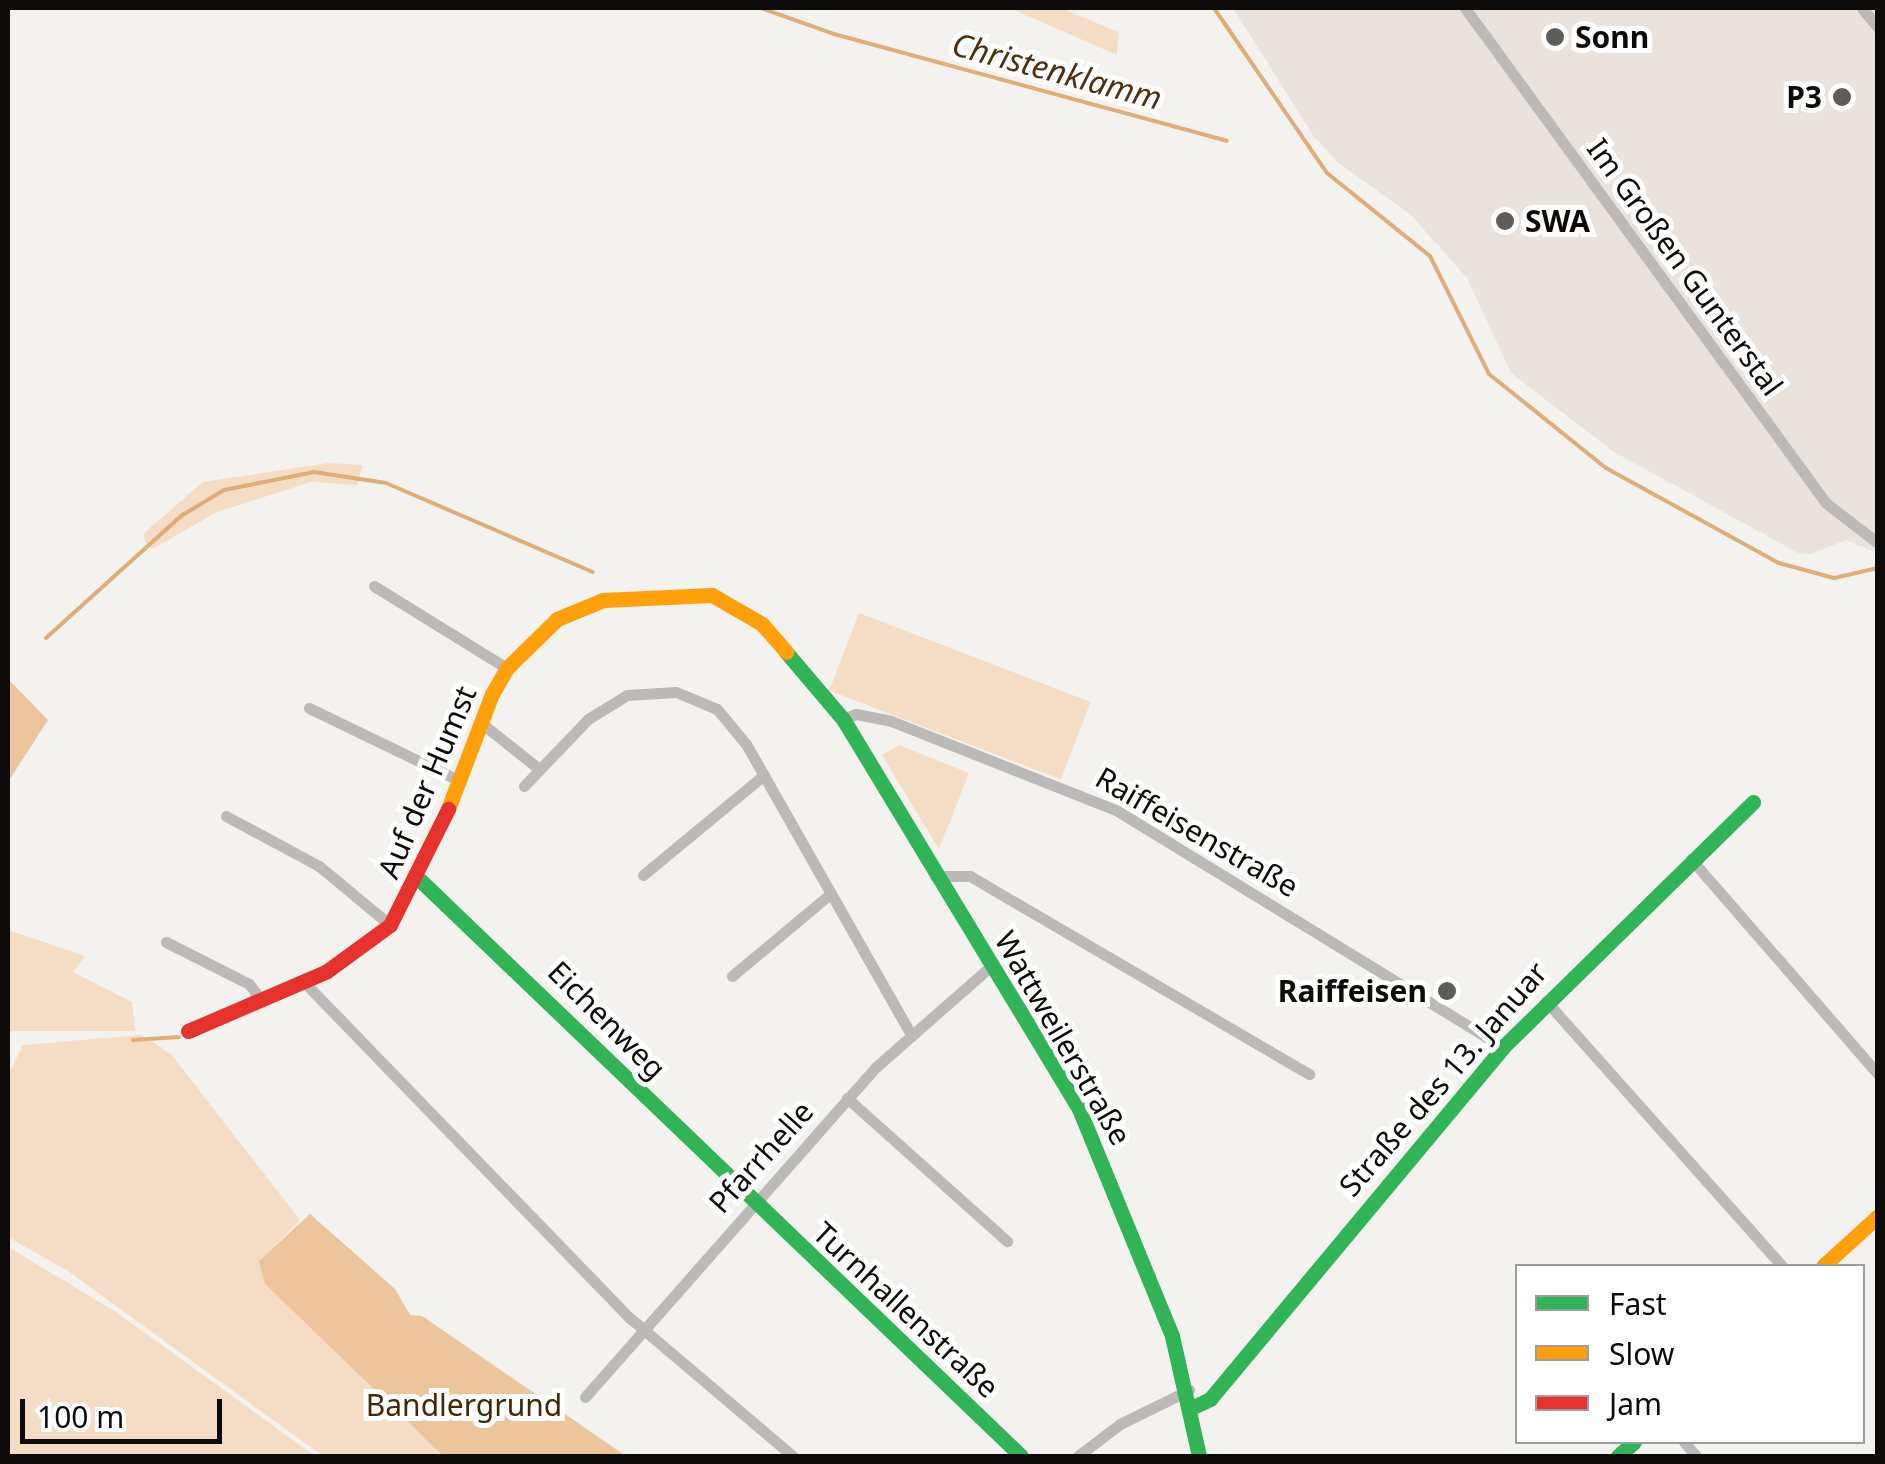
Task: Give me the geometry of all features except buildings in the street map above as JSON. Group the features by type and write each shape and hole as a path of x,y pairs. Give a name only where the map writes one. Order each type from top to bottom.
{"street":[{"name":"Im Großen Gunterstal","path":"1465,8 1826,503 1878,543"},
{"path":"1862,8 1878,28"},
{"path":"374,586 507,668"},
{"name":"Auf der Humst","path":"188,1031 355,956 390,925 420,880 480,722 507,668 574,609 674,592 712,595 736,606 811,678"},
{"name":"Wattweilerstraße","path":"811,678 842,719 1097,1146 1189,1390 1199,1456"},
{"path":"524,786 604,706 652,691 676,692 717,710 764,775 911,1034"},
{"path":"309,708 458,780"},
{"name":"Raiffeisenstraße","path":"842,719 856,714 891,721 1116,810 1503,1048"},
{"path":"480,722 538,769"},
{"path":"643,876 764,775"},
{"name":"Straße des 13. Januar","path":"1193,1407 1210,1399 1546,1001 1753,802"},
{"path":"226,816 319,866 390,925"},
{"path":"1691,860 1878,1074"},
{"path":"935,876 970,876 1310,1074"},
{"name":"Eichenweg","path":"420,880 753,1203"},
{"path":"732,976 830,894"},
{"path":"166,942 249,984 261,1000"},
{"name":"Pfarrhelle","path":"585,1396 847,1098 911,1034 991,966"},
{"path":"303,982 642,1329 793,1456"},
{"path":"1546,1001 1780,1264"},
{"path":"847,1098 1008,1242"},
{"name":"Turnhallenstraße","path":"753,1203 1021,1456"},
{"path":"1825,1264 1878,1216"},
{"path":"1078,1456 1120,1424 1189,1390"}],"shaded area":[{"path":"1010,8 1061,8 1118,32 1117,55"},
{"path":"1233,8 1877,8 1877,553 1846,540 1811,554 1798,553 1614,452 1511,373 1467,278 1411,215 1337,162 1312,134"},
{"path":"328,463 363,465 357,485 311,482 217,512 152,549 145,542 144,533 203,482"},
{"path":"859,613 1091,702 1061,779 829,690"},
{"path":"899,745 969,773 939,849 882,755"},
{"path":"8,930 85,956 73,972 132,1002 135,1031 8,1031"},
{"path":"141,1035 171,1054 300,1220 260,1261 265,1284 443,1456 323,1456 68,1271 8,1237 8,1076 23,1045"},
{"path":"8,1247 116,1312 315,1456 8,1456"}],"green space":[{"path":"8,679 48,720 8,782"},
{"name":"Bandlergrund","path":"310,1214 395,1289 410,1315 422,1316 626,1456 443,1456 265,1284 259,1261"}],"waterway":[{"name":"Christenklamm","path":"761,8 834,34 1227,141"},
{"path":"1214,8 1327,173 1430,256 1489,374 1606,468 1779,563 1834,578 1878,568"},
{"path":"46,638 181,516 224,490 314,472 386,483 593,572"},
{"path":"133,1040 179,1037"}],"traffic: fast":[{"path":"786,652 843,719 1079,1109 1172,1336 1199,1456"},
{"path":"1193,1407 1210,1399 1503,1047 1753,802"},
{"path":"420,880 1021,1456"},
{"path":"1618,1456 1632,1444"}],"traffic: slow":[{"path":"448,809 492,694 507,668 557,619 603,600 712,595 762,624 786,652"},
{"path":"1825,1264 1878,1216"}],"traffic: jam":[{"path":"188,1031 327,971 390,925 448,809"}],"place":[{"name":"Sonn","path":"1555,37"},
{"name":"P3","path":"1842,97"},
{"name":"SWA","path":"1505,221"},
{"name":"Raiffeisen","path":"1447,991"}]}
